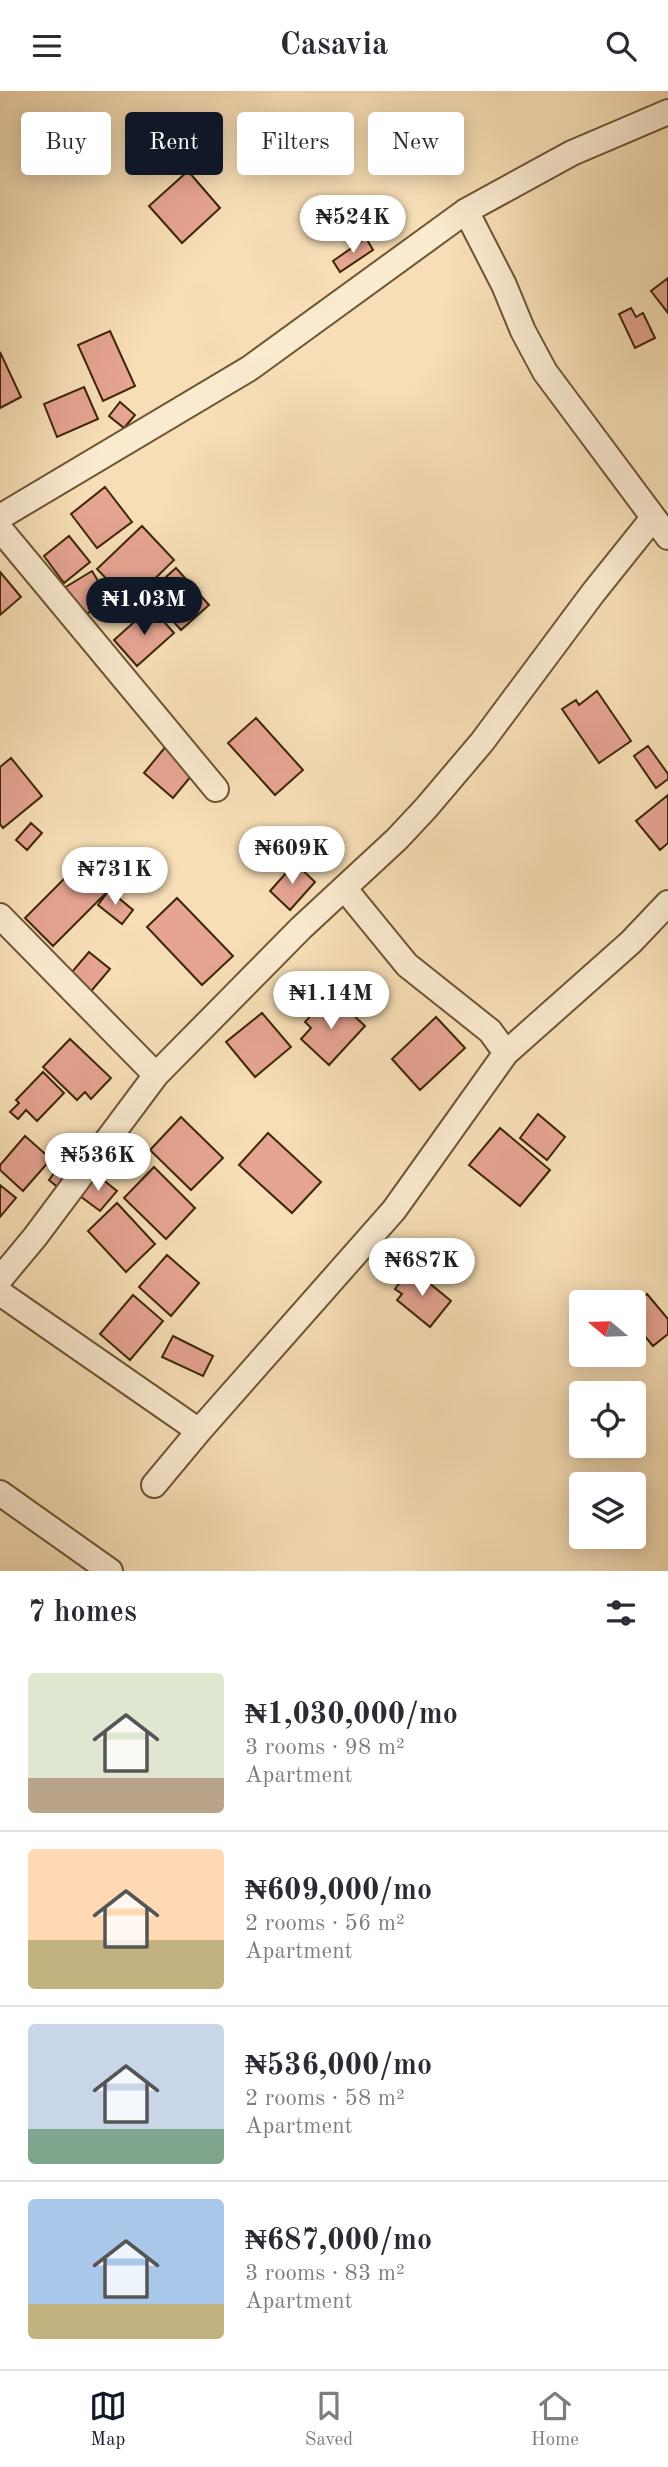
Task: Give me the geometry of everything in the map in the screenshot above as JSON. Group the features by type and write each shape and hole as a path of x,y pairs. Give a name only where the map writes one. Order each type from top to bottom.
{"street":[{"path":"0,517 250,368 467,211 572,153 668,112"},
{"path":"0,1279 35,1237 156,1075 301,928 419,816 466,761 593,593 660,528 545,372 467,211"},
{"path":"0,529 216,789"},
{"path":"344,888 407,965 490,1031 506,1053"},
{"path":"154,1485 394,1210 506,1053 631,942 668,903"},
{"path":"0,916 156,1075"},
{"path":"0,1293 199,1431"},
{"path":"0,1493 110,1571"}],"building":[{"path":"184,175 191,175 220,208 182,243 149,206"},
{"path":"366,238 373,250 340,272 333,261"},
{"path":"668,278 668,313 651,291"},
{"path":"631,308 636,317 643,313 655,338 635,348 619,314"},
{"path":"110,331 135,386 103,401 78,345"},
{"path":"0,352 21,397 0,408"},
{"path":"84,387 98,419 57,437 44,404"},
{"path":"120,402 135,415 124,428 109,416"},
{"path":"105,487 132,522 97,548 71,514"},
{"path":"142,526 174,560 130,603 97,569"},
{"path":"69,536 90,562 64,583 44,556"},
{"path":"176,568 209,605 181,630 148,593"},
{"path":"92,571 109,599 82,617 64,588"},
{"path":"0,572 21,597 0,615"},
{"path":"151,607 174,633 137,666 114,640"},
{"path":"597,691 631,741 599,763 562,709 576,700 579,705"},
{"path":"256,718 303,770 275,795 228,743"},
{"path":"167,745 197,769 173,798 144,773"},
{"path":"648,746 668,774 668,779 656,788 634,756"},
{"path":"11,758 42,796 3,828 0,824 0,767"},
{"path":"668,795 668,843 660,850 636,821"},
{"path":"31,823 42,833 27,850 16,840"},
{"path":"295,863 315,882 290,910 270,891"},
{"path":"78,865 106,893 53,946 25,918"},
{"path":"109,890 133,910 122,924 98,905"},
{"path":"177,898 233,956 202,985 147,927"},
{"path":"89,952 110,969 87,996 66,979"},
{"path":"336,999 365,1026 329,1065 301,1039 311,1028 305,1022 321,1004 327,1009"},
{"path":"262,1013 291,1047 255,1077 226,1042"},
{"path":"436,1017 465,1048 420,1090 392,1059"},
{"path":"70,1039 111,1078 91,1099 85,1092 77,1100 43,1067"},
{"path":"43,1072 64,1093 37,1121 26,1110 18,1119 10,1112 19,1103 16,1100"},
{"path":"538,1114 565,1137 547,1160 520,1138"},
{"path":"181,1117 223,1158 191,1190 150,1150"},
{"path":"500,1128 550,1170 520,1206 469,1165"},
{"path":"268,1133 321,1182 292,1213 239,1165"},
{"path":"25,1136 51,1159 23,1191 0,1170 0,1165"},
{"path":"154,1167 195,1208 166,1239 124,1198"},
{"path":"58,1168 70,1177 60,1189 49,1180"},
{"path":"97,1175 117,1191 100,1211 80,1196"},
{"path":"0,1185 16,1198 0,1217"},
{"path":"117,1203 155,1244 126,1272 88,1231"},
{"path":"167,1255 199,1283 171,1316 139,1287"},
{"path":"411,1268 451,1301 430,1327 397,1300 402,1294 395,1289"},
{"path":"133,1295 163,1321 130,1360 100,1334"},
{"path":"646,1295 668,1319 668,1334 653,1346 646,1338"},
{"path":"173,1336 213,1356 203,1376 162,1357"}]}
